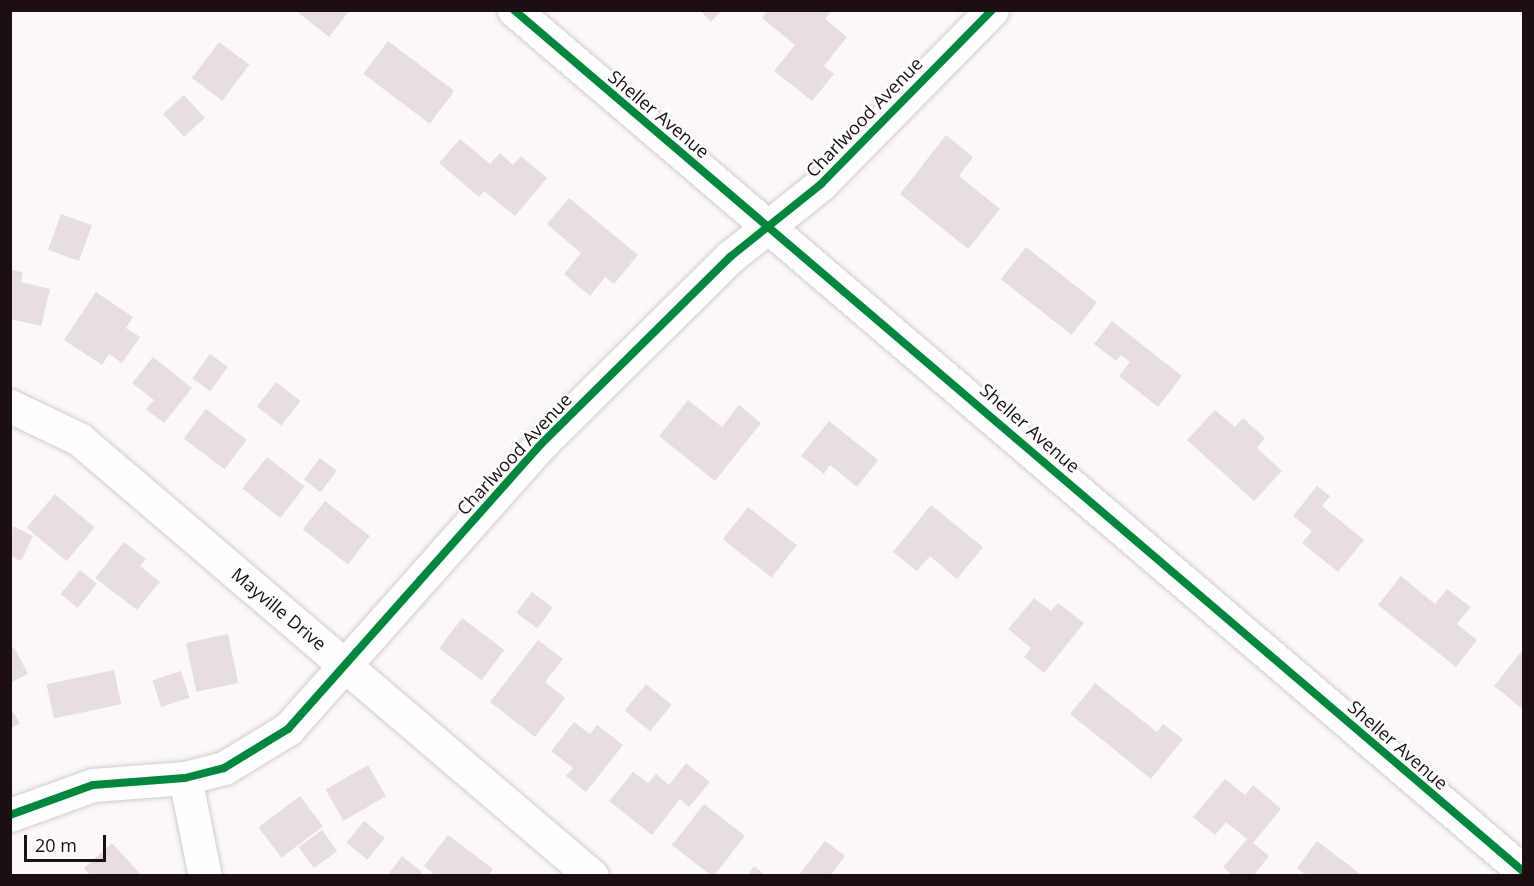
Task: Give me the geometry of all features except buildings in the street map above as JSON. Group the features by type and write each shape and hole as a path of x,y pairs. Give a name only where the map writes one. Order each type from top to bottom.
{"street":[{"name":"Sheller Avenue","path":"514,10 1524,872"},
{"name":"Charlwood Avenue","path":"10,815 93,786 185,778 254,754 288,729 542,444 768,226 821,184 992,10"},
{"name":"Mayville Drive","path":"10,406 79,439 592,876"},
{"path":"185,778 205,876"}],"cycle path":[{"path":"514,10 1524,872"},
{"path":"10,815 93,785 185,778 224,768 288,729 541,444 730,257 821,184 992,10"}]}
